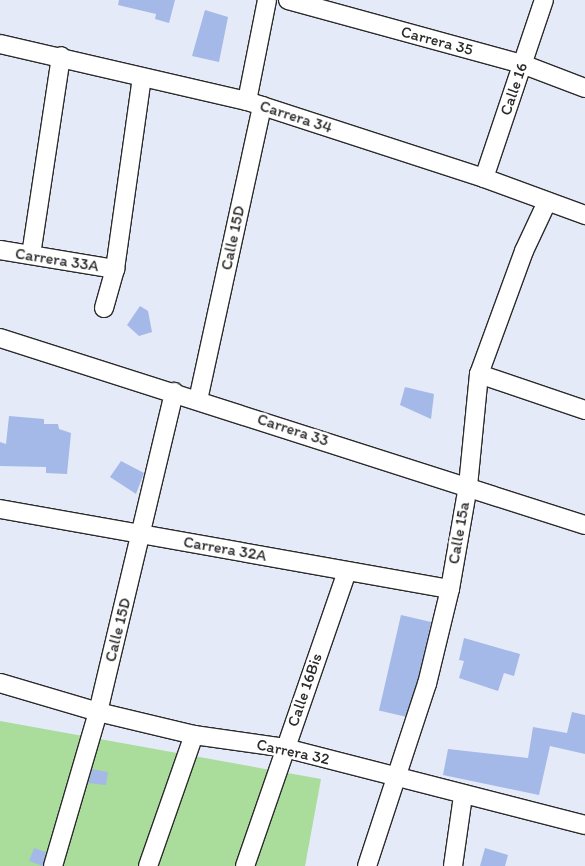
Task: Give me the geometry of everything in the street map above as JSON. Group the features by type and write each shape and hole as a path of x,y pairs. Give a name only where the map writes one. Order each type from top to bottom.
{"street":[{"name":"Calle 15D","path":"198,400 254,104 267,0"},
{"name":"Carrera 35","path":"288,0 522,64 585,88"},
{"name":"Calle 16","path":"484,178 544,0"},
{"name":"Carrera 34","path":"0,44 61,56 142,78 254,104 484,178 585,215"},
{"path":"31,255 61,56"},
{"path":"104,308 115,269 142,78"},
{"name":"Calle 15a","path":"367,866 398,777 427,684 450,590 468,486 479,374 524,251 547,202"},
{"name":"Carrera 33A","path":"0,250 115,269"},
{"name":"Carrera 33","path":"0,338 174,392 585,525"},
{"path":"479,374 585,409"},
{"name":"Calle 15D","path":"53,866 98,712 142,534 174,392"},
{"name":"Carrera 32A","path":"0,509 450,590"},
{"name":"Calle 16Bis","path":"245,866 346,571"},
{"name":"Carrera 32","path":"0,683 98,712 194,735 286,748 463,796 585,825"},
{"path":"148,866 194,735"},
{"path":"454,866 463,796"}],"green space":[{"path":"0,721 321,779 305,866 0,866"}],"building":[{"path":"119,0 175,0 169,23 155,19 156,14 118,5"},
{"path":"205,10 228,17 219,62 192,56"},
{"path":"140,306 148,311 152,332 139,336 127,325"},
{"path":"405,387 434,394 431,419 400,405"},
{"path":"9,416 44,419 44,424 58,424 59,429 71,433 67,474 46,473 46,467 0,466 0,442 6,444"},
{"path":"121,461 144,473 136,494 110,477"},
{"path":"401,615 431,622 409,717 379,710"},
{"path":"464,638 520,654 514,676 504,673 498,691 459,678 464,661 459,660"},
{"path":"572,712 585,715 585,754 550,746 539,795 443,775 448,749 528,758 533,727 567,733"},
{"path":"92,769 108,772 106,785 88,783"},
{"path":"34,848 46,852 43,866 29,861"},
{"path":"485,848 508,855 505,866 480,866"}]}
